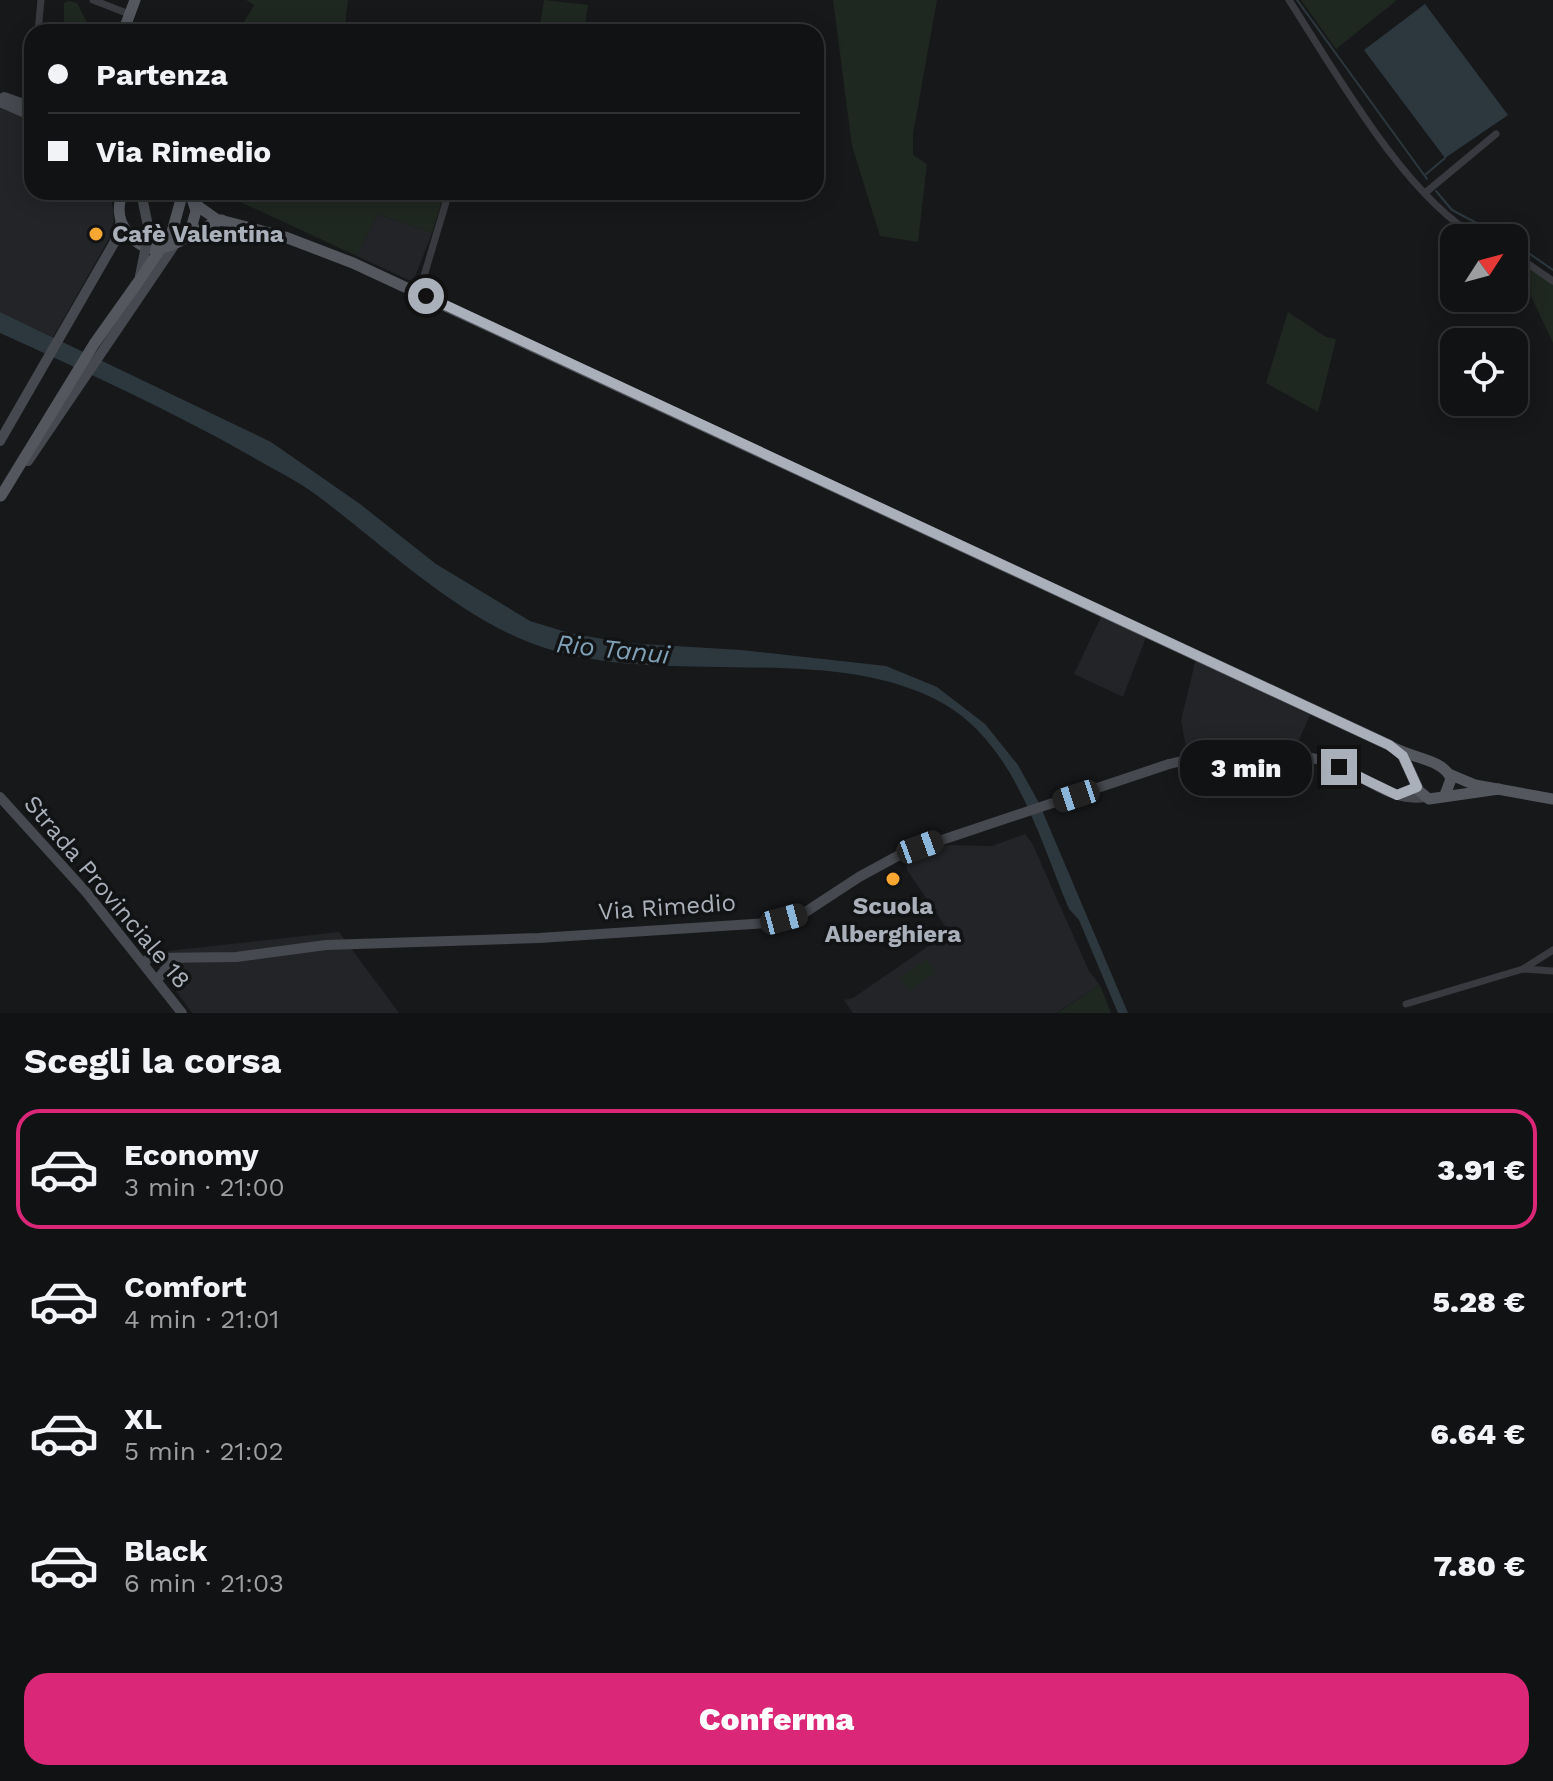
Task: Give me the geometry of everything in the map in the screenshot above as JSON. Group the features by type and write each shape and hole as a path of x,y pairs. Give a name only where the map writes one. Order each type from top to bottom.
{"main road":[{"path":"126,24 135,0"},
{"path":"131,24 135,0"},
{"path":"120,200 121,221 129,234 145,247 173,247 203,225 222,220"},
{"path":"0,497 172,232 181,200"},
{"path":"185,239 194,224 193,200"},
{"path":"196,200 222,220 285,237 414,290 1375,739 1403,756 1435,764 1475,785 1553,799"},
{"path":"1403,756 1420,788 1434,799 1499,789"},
{"path":"1420,788 1423,768 1435,764"},
{"path":"1445,795 1451,785 1449,774"}],"street":[{"path":"39,24 41,0"},
{"path":"93,0 129,14"},
{"path":"1289,0 1388,148 1425,193 1457,224"},
{"path":"0,96 24,104"},
{"path":"0,102 24,112"},
{"path":"1425,193 1496,134"},
{"path":"136,285 144,265 149,231 143,200"},
{"path":"414,290 424,276 447,200"},
{"path":"0,441 114,243 121,221"},
{"path":"67,396 173,247"},
{"path":"1528,264 1553,281"},
{"name":"Via Rimedio","path":"143,962 150,958 236,957 326,945 539,938 767,923 801,915 903,853 1169,764 1203,757 1324,761 1402,796 1420,788"},
{"name":"Strada Provinciale 18","path":"0,797 39,836 182,1013"},
{"path":"1406,1004 1523,969 1553,950"},
{"path":"157,980 168,966 183,957"},
{"path":"1523,969 1553,971"}],"shaded area":[{"path":"246,0 348,0 345,24 243,24 254,5"},
{"path":"544,0 588,5 585,24 540,24"},
{"path":"833,0 937,0 913,134 913,155 927,164 918,242 880,236 852,146"},
{"path":"1301,0 1397,0 1336,49"},
{"path":"64,3 77,3 88,24 64,24"},
{"path":"0,106 24,116 24,200 112,200 114,221 109,239 53,337 0,312"},
{"path":"236,200 442,200 432,233 378,214 357,256"},
{"path":"378,214 432,233 413,282 357,256"},
{"path":"1528,267 1553,283 1553,343 1528,290"},
{"path":"1288,312 1326,337 1336,339 1318,412 1266,383"},
{"path":"1102,615 1146,637 1123,697 1074,674"},
{"path":"1196,658 1310,715 1293,753 1187,752 1181,721"},
{"path":"1025,834 1032,843 1089,971 1100,985 1056,1013 853,1013 844,1000 853,998 949,932 907,870 906,860 944,845 992,846"},
{"path":"339,932 399,1013 192,1013 149,953"},
{"path":"927,959 936,972 909,991 900,978"},
{"path":"1100,985 1111,1013 1057,1013"}],"water":[{"path":"1425,4 1508,115 1445,158 1364,50"},
{"name":"Rio Tanui","path":"0,312 271,442 360,504 436,564 530,621 569,633 625,643 741,650 886,666 937,687 985,724 1018,765 1039,803 1128,1013 1118,1013 1079,920 1069,909 1035,824 1007,768 969,722 944,704 900,685 852,674 802,669 644,665 593,659 545,648 514,636 454,601 291,478 157,406 0,333"}],"waterway":[{"path":"1297,0 1427,179"},
{"path":"1425,175 1445,158"},
{"path":"1436,191 1452,210 1478,224"},
{"path":"1528,253 1553,270"}],"place":[{"name":"Cafè Valentina","path":"96,234"},
{"name":"Scuola Alberghiera","path":"893,879"}],"route":[{"path":"426,296 1389,745 1403,756 1417,787 1402,796 1397,795 1339,767"}]}
